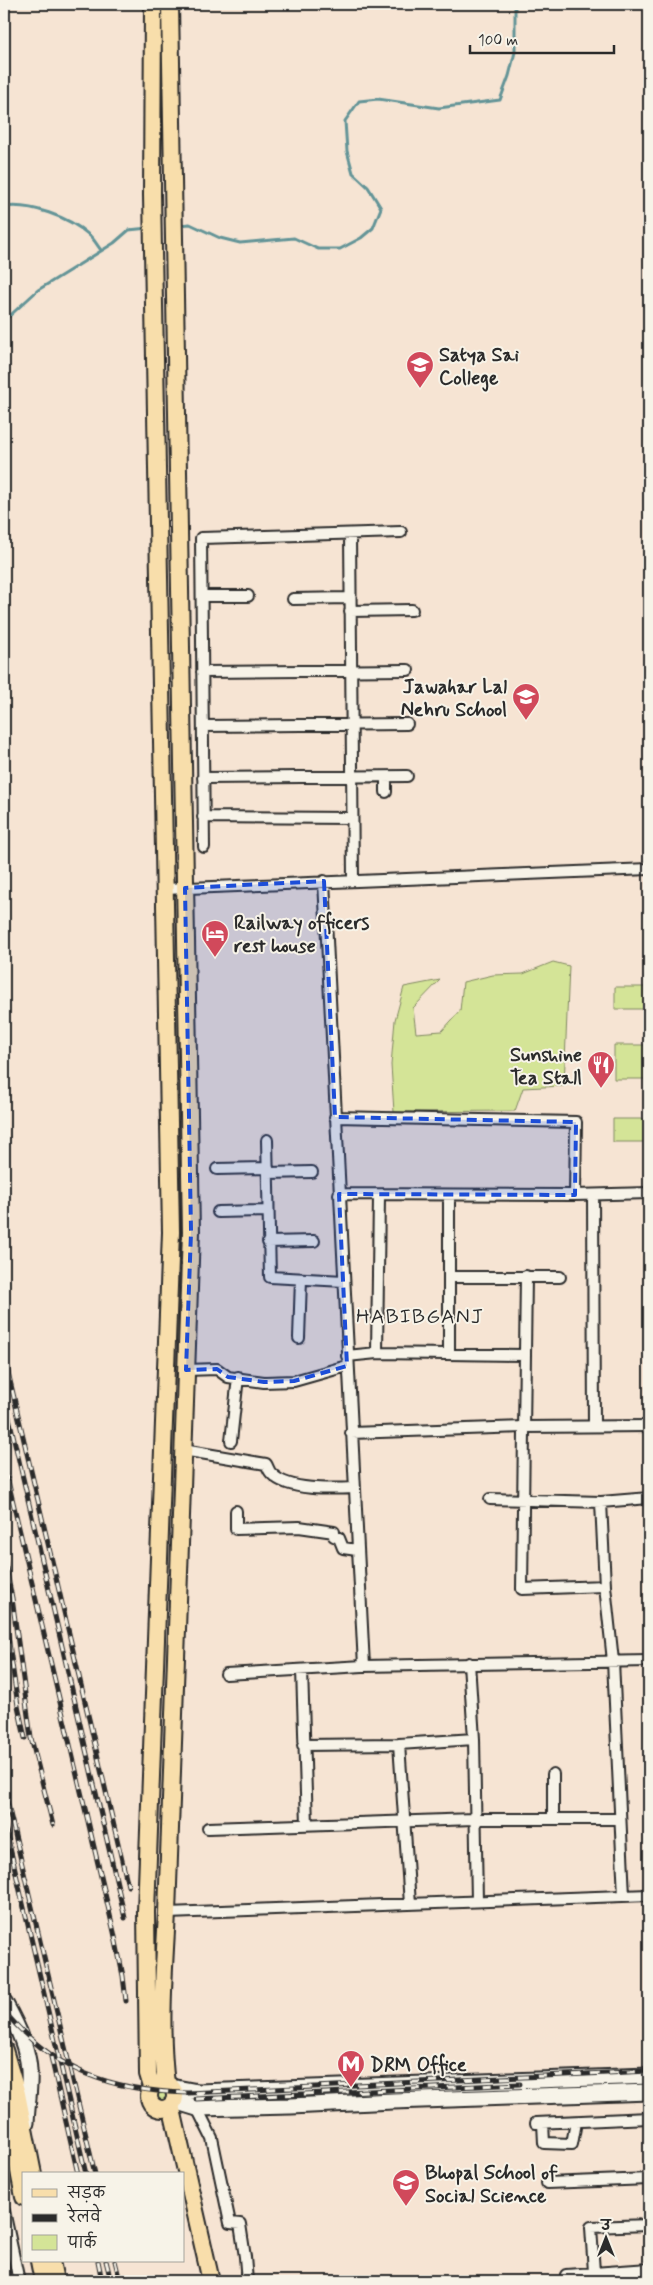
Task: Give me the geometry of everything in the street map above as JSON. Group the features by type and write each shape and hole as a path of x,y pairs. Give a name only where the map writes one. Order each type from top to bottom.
{"main road":[{"path":"153,4 152,195 171,1232 146,1912 148,2074 167,2093 197,2108 649,2092"},
{"path":"170,4 191,1232 163,1981 164,2054 167,2093 211,2281"},
{"path":"154,1694 175,1696"},
{"path":"4,2002 14,2021 27,2056 29,2076 25,2133"},
{"path":"4,2050 22,2182"},
{"path":"174,2172 164,2124 148,2099 167,2093 649,2076"},
{"path":"10,2094 25,2133 33,2172"},
{"path":"185,2217 200,2281"},
{"path":"39,2262 43,2281"},
{"path":"51,2262 55,2281"}],"street":[{"path":"204,847 201,538 401,532"},
{"path":"350,534 349,598 353,880"},
{"path":"202,596 248,596"},
{"path":"293,599 349,598"},
{"path":"350,611 412,610"},
{"path":"202,672 408,670"},
{"path":"203,726 407,724"},
{"path":"203,778 407,776"},
{"path":"386,777 386,792"},
{"path":"203,817 352,818"},
{"path":"164,889 649,869"},
{"path":"324,881 364,1666"},
{"path":"335,1117 576,1122 575,1195"},
{"path":"268,1140 270,1277 344,1281"},
{"path":"217,1169 312,1172"},
{"path":"339,1194 379,1196 649,1193"},
{"path":"449,1195 449,1354"},
{"path":"593,1195 594,1426"},
{"path":"377,1353 379,1196"},
{"path":"218,1212 268,1211"},
{"path":"268,1242 314,1241"},
{"path":"526,1276 522,1589 605,1586"},
{"path":"449,1277 560,1277"},
{"path":"299,1338 301,1279"},
{"path":"186,1370 217,1368 228,1377 264,1382 294,1381 347,1361 377,1353 526,1354"},
{"path":"231,1441 238,1377"},
{"path":"351,1434 524,1427 649,1426"},
{"path":"182,1450 266,1464 272,1474 288,1483 321,1489 355,1488"},
{"path":"490,1499 601,1502 649,1498"},
{"path":"601,1502 605,1586 613,1661 624,1896"},
{"path":"236,1510 236,1529 299,1527 334,1532 334,1536 338,1538 343,1548 357,1550"},
{"path":"226,1674 364,1666 649,1661"},
{"path":"476,1663 474,1819 477,1900"},
{"path":"302,1670 307,1824"},
{"path":"303,1745 400,1744 474,1739"},
{"path":"400,1744 410,1904"},
{"path":"552,1774 553,1819"},
{"path":"208,1828 474,1819 620,1819"},
{"path":"167,1913 649,1895"},
{"path":"197,2108 212,2138 230,2223 240,2224 247,2281"},
{"path":"576,2122 572,2144 544,2143 539,2123 649,2118"},
{"path":"547,2183 649,2179"},
{"path":"4,2211 19,2281"},
{"path":"594,2272 591,2227 649,2225"},
{"path":"566,2274 649,2268"}],"highlighted area":[{"path":"324,881 335,1117 576,1122 575,1195 339,1194 347,1366 294,1381 264,1382 228,1377 217,1369 186,1370 191,1232 185,888"}],"green space":[{"path":"553,962 569,966 564,1086 523,1088 515,1111 394,1112 391,1065 395,1020 404,987 440,980 413,1008 416,1033 442,1031 460,1011 463,982 493,975 523,974"},
{"path":"615,987 648,987 648,1009 615,1009"},
{"path":"614,1045 649,1045 649,1079 614,1079"},
{"path":"613,1119 649,1119 649,1142 613,1142"},
{"path":"161,2089 166,2091 168,2096 166,2101 161,2103 156,2101 154,2096 156,2091"}],"waterway":[{"path":"179,225 190,224 220,238 240,243 294,238 318,249 340,249 361,238 373,228 381,208 368,187 353,173 347,151 345,121 359,101 378,99 439,108 500,100 515,52 515,4"},
{"path":"4,207 14,206 37,209 60,217 81,228 94,240 101,250"},
{"path":"4,321 38,290 114,243 129,230 148,228"}],"railway":[{"path":"4,1355 128,1886"},
{"path":"4,1396 125,1918"},
{"path":"4,1464 114,1932 126,2001"},
{"path":"4,1558 12,1598 31,1738 53,1825"},
{"path":"4,1608 18,1706 25,1738"},
{"path":"4,1788 95,2172"},
{"path":"4,1822 86,2172"},
{"path":"4,2011 23,2032 64,2063 86,2074 109,2082 134,2088 160,2091 188,2093 649,2071"},
{"path":"51,2057 78,2172"},
{"path":"196,2099 520,2084"},
{"path":"98,2262 102,2281"},
{"path":"106,2262 111,2281"},
{"path":"115,2262 120,2281"}],"place":[{"name":"Satya Sai College","path":"420,389"},
{"name":"Jawahar Lal Nehru School","path":"526,721"},
{"name":"Railway officers rest house","path":"215,958"},
{"name":"Sunshine Tea Stall","path":"601,1089"},
{"name":"DRM Office","path":"351,2088"},
{"name":"Bhopal School of Social Science","path":"406,2207"}],"district":[{"name":"HABIBGANJ","path":"420,1316"}]}
